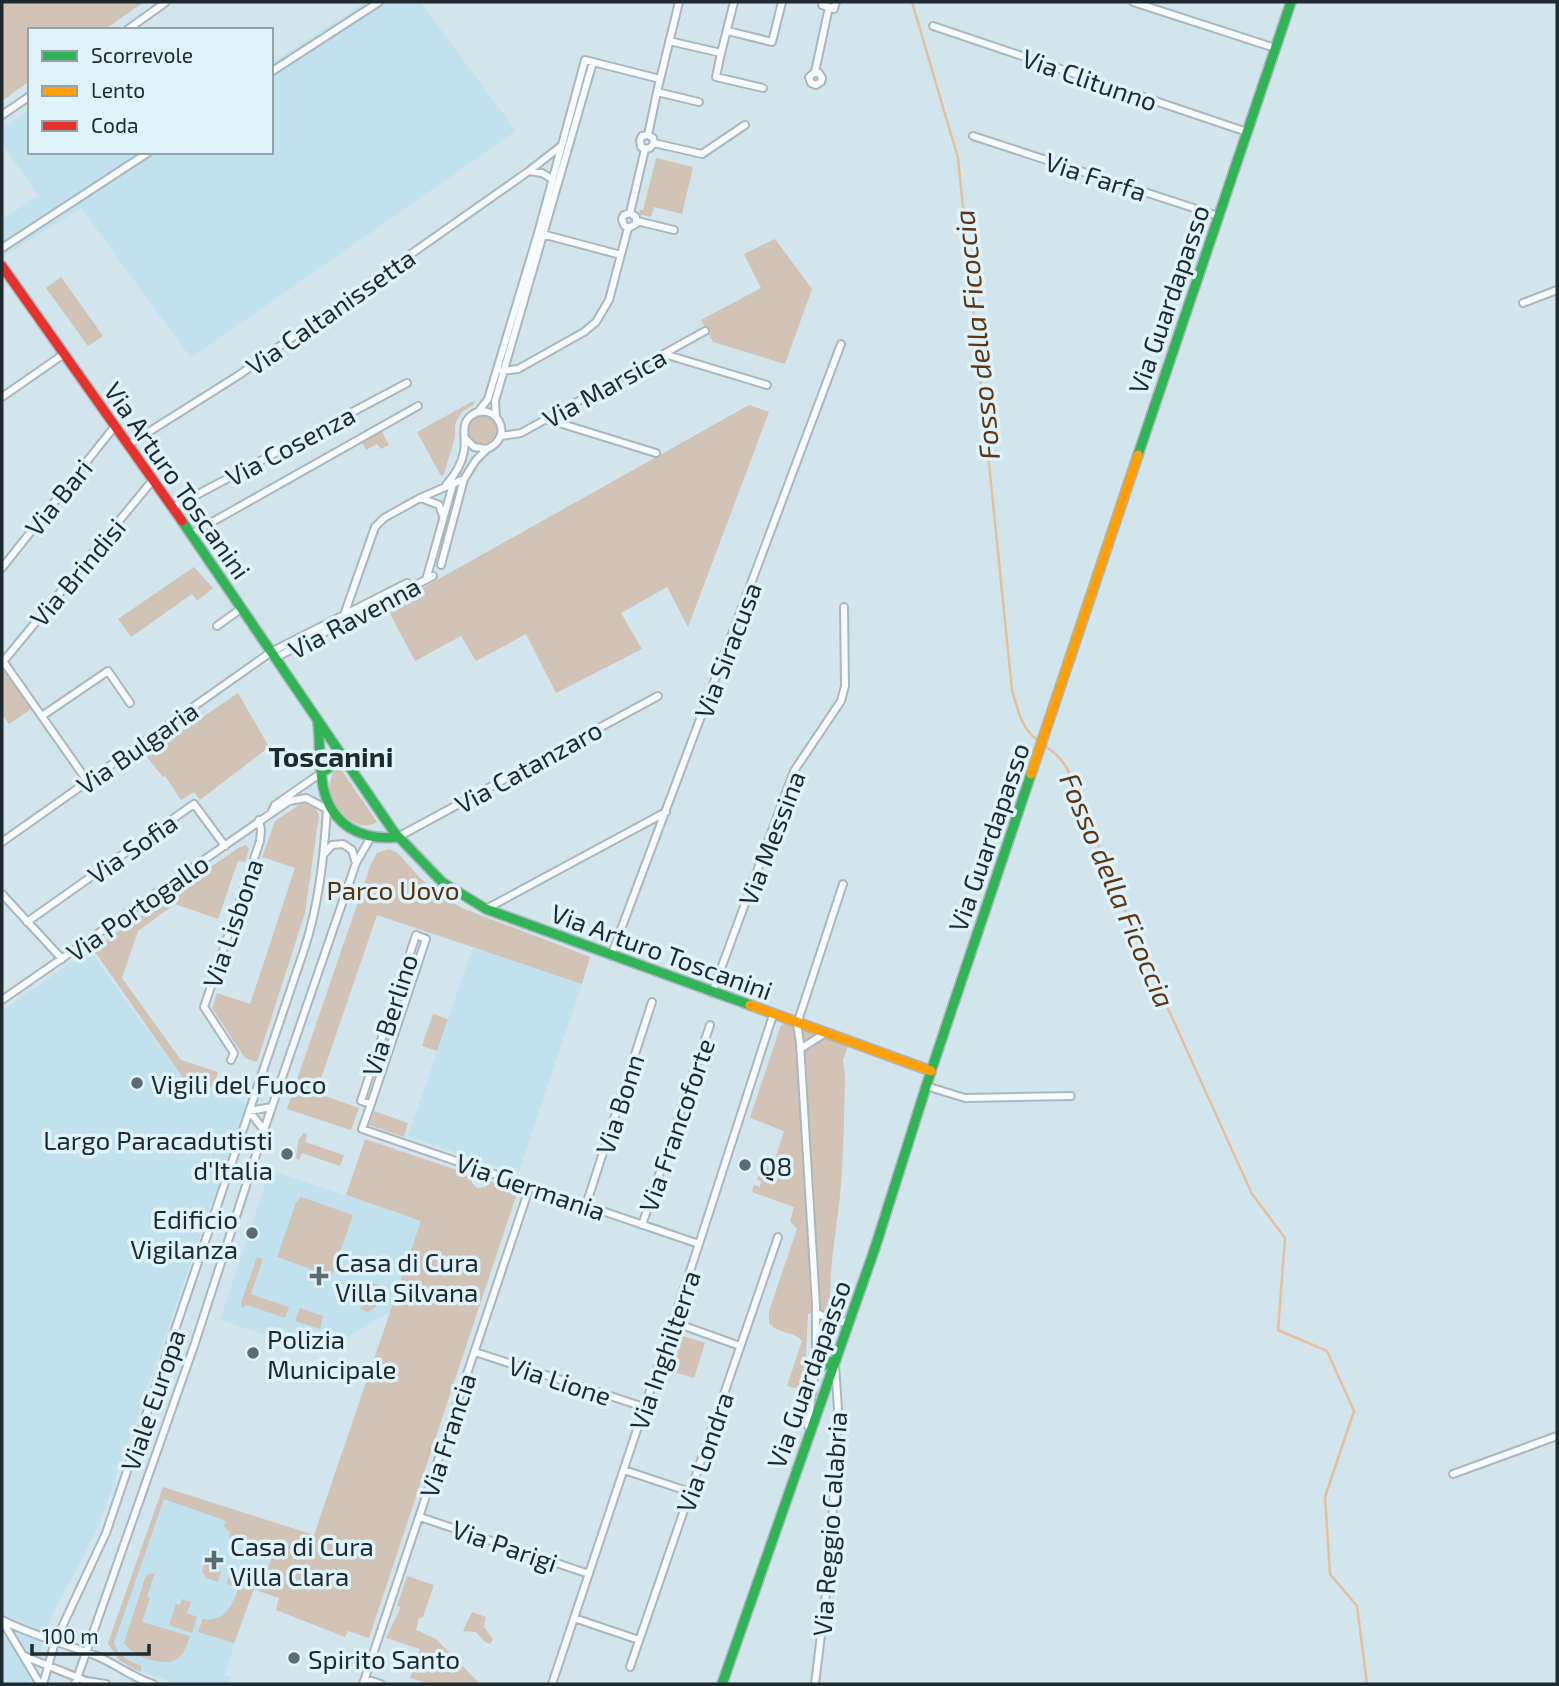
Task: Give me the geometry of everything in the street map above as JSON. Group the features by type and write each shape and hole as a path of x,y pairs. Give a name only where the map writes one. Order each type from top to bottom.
{"street":[{"path":"129,28 156,5 166,2"},
{"path":"273,71 379,2"},
{"path":"648,135 679,2"},
{"path":"734,2 716,77 763,88"},
{"path":"728,31 772,42 782,2"},
{"path":"815,72 826,4 834,9 836,2"},
{"path":"1133,2 1275,48"},
{"name":"Via Guardapasso","path":"722,1684 807,1434 850,1321 892,1197 931,1071 1291,2"},
{"name":"Via Clitunno","path":"933,26 1247,132"},
{"path":"669,41 721,53"},
{"path":"589,61 660,79"},
{"path":"541,234 561,146 589,61"},
{"path":"441,565 464,480 476,460 498,442 501,436 495,401 500,371 589,61"},
{"path":"657,92 699,102"},
{"path":"2,116 28,97"},
{"path":"654,143 702,155 745,125"},
{"path":"645,149 641,147 642,136 648,135 653,138 654,143"},
{"name":"Via Farfa","path":"973,136 1218,216"},
{"path":"645,149 652,147 654,143"},
{"name":"Via Caltanissetta","path":"128,445 239,375 529,172 561,146"},
{"path":"631,213 645,149"},
{"path":"2,248 146,154"},
{"path":"529,172 542,173 552,179"},
{"path":"628,228 635,226 636,221 636,217 631,213"},
{"path":"628,228 622,219 624,215 631,213"},
{"path":"636,221 674,230"},
{"path":"500,371 515,370 596,323 609,300 628,228"},
{"path":"541,234 621,255"},
{"name":"Via Arturo Toscanini","path":"2,266 191,534 386,821 442,882 486,909 931,1071"},
{"path":"1523,303 1557,290"},
{"name":"Via Marsica","path":"501,436 518,435 705,331"},
{"name":"Via Siracusa","path":"611,956 841,344"},
{"path":"664,354 767,384"},
{"path":"2,397 64,355"},
{"path":"478,412 488,398 500,371"},
{"name":"Via Cosenza","path":"172,508 407,383"},
{"path":"191,534 418,406"},
{"path":"445,486 458,469 464,455 465,425 472,415 484,412 496,417"},
{"path":"546,419 656,453"},
{"name":"Via Bari","path":"2,568 115,426"},
{"path":"465,438 474,447 487,449"},
{"path":"344,615 374,527 384,518 419,498 464,480"},
{"name":"Via Brindisi","path":"3,662 152,481"},
{"path":"445,550 435,547 453,484"},
{"path":"419,498 432,500 439,505 443,517"},
{"name":"Via Ravenna","path":"273,655 430,578 435,547"},
{"path":"273,655 407,583"},
{"name":"Via Messina","path":"712,993 794,771 841,701 845,686 844,607"},
{"path":"217,626 242,608"},
{"name":"Via Bulgaria","path":"2,842 273,655"},
{"path":"3,662 88,782"},
{"path":"42,716 108,671 130,703"},
{"name":"Via Catanzaro","path":"398,837 658,696"},
{"name":"Via Arturo Toscanini","path":"317,720 327,809"},
{"path":"321,773 333,765 347,763"},
{"name":"Via Portogallo","path":"271,812 275,805 321,773"},
{"name":"Via Portogallo","path":"2,1000 271,812 302,797 327,809"},
{"name":"Via Sofia","path":"27,922 194,804 225,846"},
{"path":"327,809 345,825 371,837 398,837"},
{"name":"Viale Europa","path":"41,1684 55,1642 106,1533 308,937 324,855 327,809"},
{"path":"486,909 666,812"},
{"name":"Via Lisbona","path":"231,1060 234,1053 204,1007 260,841 259,820"},
{"path":"371,837 386,821"},
{"name":"Viale Europa","path":"76,1681 194,1346 264,1130 356,863 371,837"},
{"path":"324,855 332,845 343,844 351,849 356,863"},
{"path":"807,1434 815,1365 816,1312 797,1024 843,884"},
{"path":"2,894 62,959"},
{"name":"Via Berlino","path":"362,1129 426,939 416,935 361,1101 370,1104"},
{"name":"Via Bonn","path":"586,1205 652,1002"},
{"name":"Via Inghilterra","path":"552,1684 773,1015"},
{"name":"Via Francoforte","path":"642,1225 710,1025"},
{"path":"800,1049 812,1039 824,1034"},
{"path":"926,1086 965,1098 1071,1096"},
{"path":"264,1130 249,1111 272,1107"},
{"name":"Via Germania","path":"362,1129 699,1244"},
{"name":"Via Francia","path":"364,1682 530,1186"},
{"name":"Via Londra","path":"630,1667 778,1237"},
{"path":"816,1312 835,1323 850,1321"},
{"path":"673,1322 740,1346"},
{"name":"Via Lione","path":"475,1352 645,1408"},
{"path":"815,1365 824,1366 835,1361"},
{"name":"Via Reggio Calabria","path":"815,1684 831,1548 838,1409 835,1361"},
{"path":"1453,1475 1557,1436"},
{"path":"624,1470 690,1492"},
{"name":"Via Parigi","path":"420,1517 589,1574"},
{"path":"574,1618 639,1640"},
{"path":"2,1620 107,1660 133,1677 153,1684"},
{"path":"2,1620 41,1684"},
{"path":"24,1656 76,1681 106,1684"},
{"path":"364,1682 381,1684"}],"shaded area":[{"path":"366,2 420,2 516,131 191,358 81,208 6,255 2,249 2,220 38,195 2,144 2,128 28,110 28,154 273,154 273,62"},
{"path":"473,947 582,984 518,1174 408,1136"},
{"path":"89,950 184,1080 247,1103 98,1528 51,1618 29,1684 2,1684 2,1011"},
{"name":"Casa di Cura Villa Silvana","path":"270,1170 421,1221 390,1312 321,1353 220,1320"},
{"name":"Casa di Cura Villa Clara","path":"163,1487 301,1531 279,1598 253,1590 224,1675 231,1677 228,1684 179,1684 132,1669 119,1660 108,1643"}],"green space":[{"path":"2,2 144,2 107,28 28,28 28,82 3,100"},
{"path":"656,158 693,167 682,214 654,207 651,217 639,214 640,210 643,210"},
{"path":"775,239 812,289 785,364 713,342 701,320 761,288 744,254"},
{"path":"61,277 103,336 88,346 46,288"},
{"path":"475,400 473,405 462,412 455,424 455,437 444,474 441,476 417,432"},
{"path":"749,405 769,412 688,627 667,587 621,613 642,649 556,693 526,634 476,661 461,636 415,661 387,608"},
{"path":"483,416 494,420 498,431 494,442 483,446 472,442 468,431 472,420"},
{"path":"381,430 389,445 381,449 377,444 366,450 361,441"},
{"path":"194,567 213,588 197,601 192,594 131,637 118,619"},
{"path":"2,672 6,672 31,709 9,724 2,714"},
{"path":"238,693 269,747 200,800 194,792 181,800 165,776 163,777 146,756"},
{"path":"340,768 377,822 370,825 356,823 337,808 329,787 333,773"},
{"path":"302,803 314,805 319,815 305,913 257,1062 245,1058 212,1008 217,993 250,1004 295,868 262,857 275,821"},
{"path":"246,845 249,849 245,862 238,861 218,919 175,904 138,931 122,978 181,1060 218,1072 213,1088 183,1078 93,949"},
{"name":"Parco Uovo","path":"389,849 398,853 420,878 439,894 462,908 590,957 582,984 377,915 316,1093 359,1108 351,1130 287,1109 371,864 377,853"},
{"path":"433,1014 448,1019 437,1051 422,1046"},
{"path":"785,1024 848,1046 843,1060 843,1157 830,1298 831,1314 841,1316 845,1312 842,1318 824,1312 808,1314 804,1391 787,1386 802,1341 769,1323 769,1311 797,1229 790,1221 794,1207 752,1192 754,1185 760,1187 761,1181 757,1180 762,1165 772,1169 784,1131 750,1118 781,1025"},
{"path":"374,1111 408,1123 404,1137 369,1125"},
{"path":"304,1133 307,1134 305,1142 344,1155 340,1166 302,1153 299,1160 297,1159 299,1139"},
{"path":"365,1139 472,1175 472,1183 477,1188 486,1187 489,1181 518,1190 369,1638 348,1631 345,1637 276,1610 279,1598 254,1589 234,1643 198,1632 203,1619 216,1618 226,1612 238,1590 261,1585 272,1558 248,1550 249,1546 229,1539 230,1533 224,1526 226,1521 164,1499 114,1643 125,1658 142,1666 140,1672 119,1660 108,1643 163,1487 314,1535 421,1221 346,1195"},
{"path":"301,1197 353,1215 333,1273 327,1275 277,1257 296,1203"},
{"path":"257,1257 263,1259 251,1294 289,1307 285,1318 247,1305 242,1308 241,1303"},
{"path":"370,1282 385,1287 380,1304 368,1312 360,1309"},
{"path":"300,1308 323,1316 320,1329 295,1321"},
{"path":"683,1336 705,1343 694,1378 671,1371"},
{"path":"205,1563 216,1566 215,1570 221,1572 218,1582 206,1578 202,1571"},
{"path":"155,1573 142,1622 190,1636 184,1652 170,1662 147,1659 124,1643 145,1578"},
{"path":"237,1574 260,1581 259,1584 239,1588 227,1584 229,1575 236,1577"},
{"path":"407,1576 434,1585 416,1630 436,1639 480,1684 432,1684 410,1678 420,1649 386,1638 401,1607 397,1606"},
{"path":"182,1599 191,1602 187,1613 197,1617 192,1633 169,1625 176,1604 180,1605"},
{"path":"472,1612 486,1617 484,1627 493,1639 490,1644 476,1632 463,1631"}],"waterway":[{"name":"Fosso della Ficoccia","path":"912,2 958,158 1012,690 1025,727 1059,757 1067,768 1136,938 1252,1194 1285,1238 1278,1330 1327,1351 1354,1411 1325,1497 1330,1574 1357,1606 1367,1684"}],"traffic: fast":[{"path":"1138,455 1291,2"},
{"path":"182,521 394,832 442,882 486,909 750,1005"},
{"path":"318,723 320,767 330,807 338,818 356,831 374,837 398,837"},
{"path":"321,773 333,765 347,763"},
{"path":"722,1684 875,1248 931,1071 1031,774"},
{"path":"815,1365 836,1360"}],"traffic: slow":[{"path":"1031,774 1138,455"},
{"path":"750,1005 931,1071"}],"traffic: jam":[{"path":"2,266 182,521"}],"place":[{"name":"Vigili del Fuoco","path":"137,1083"},
{"name":"Largo Paracadutisti d'Italia","path":"287,1154"},
{"name":"Q8","path":"745,1165"},
{"name":"Edificio Vigilanza","path":"252,1233"},
{"name":"Casa di Cura Villa Silvana","path":"319,1276"},
{"name":"Polizia Municipale","path":"253,1353"},
{"name":"Casa di Cura Villa Clara","path":"214,1560"},
{"name":"Spirito Santo","path":"294,1658"}],"district":[{"name":"Toscanini","path":"331,756"}]}
